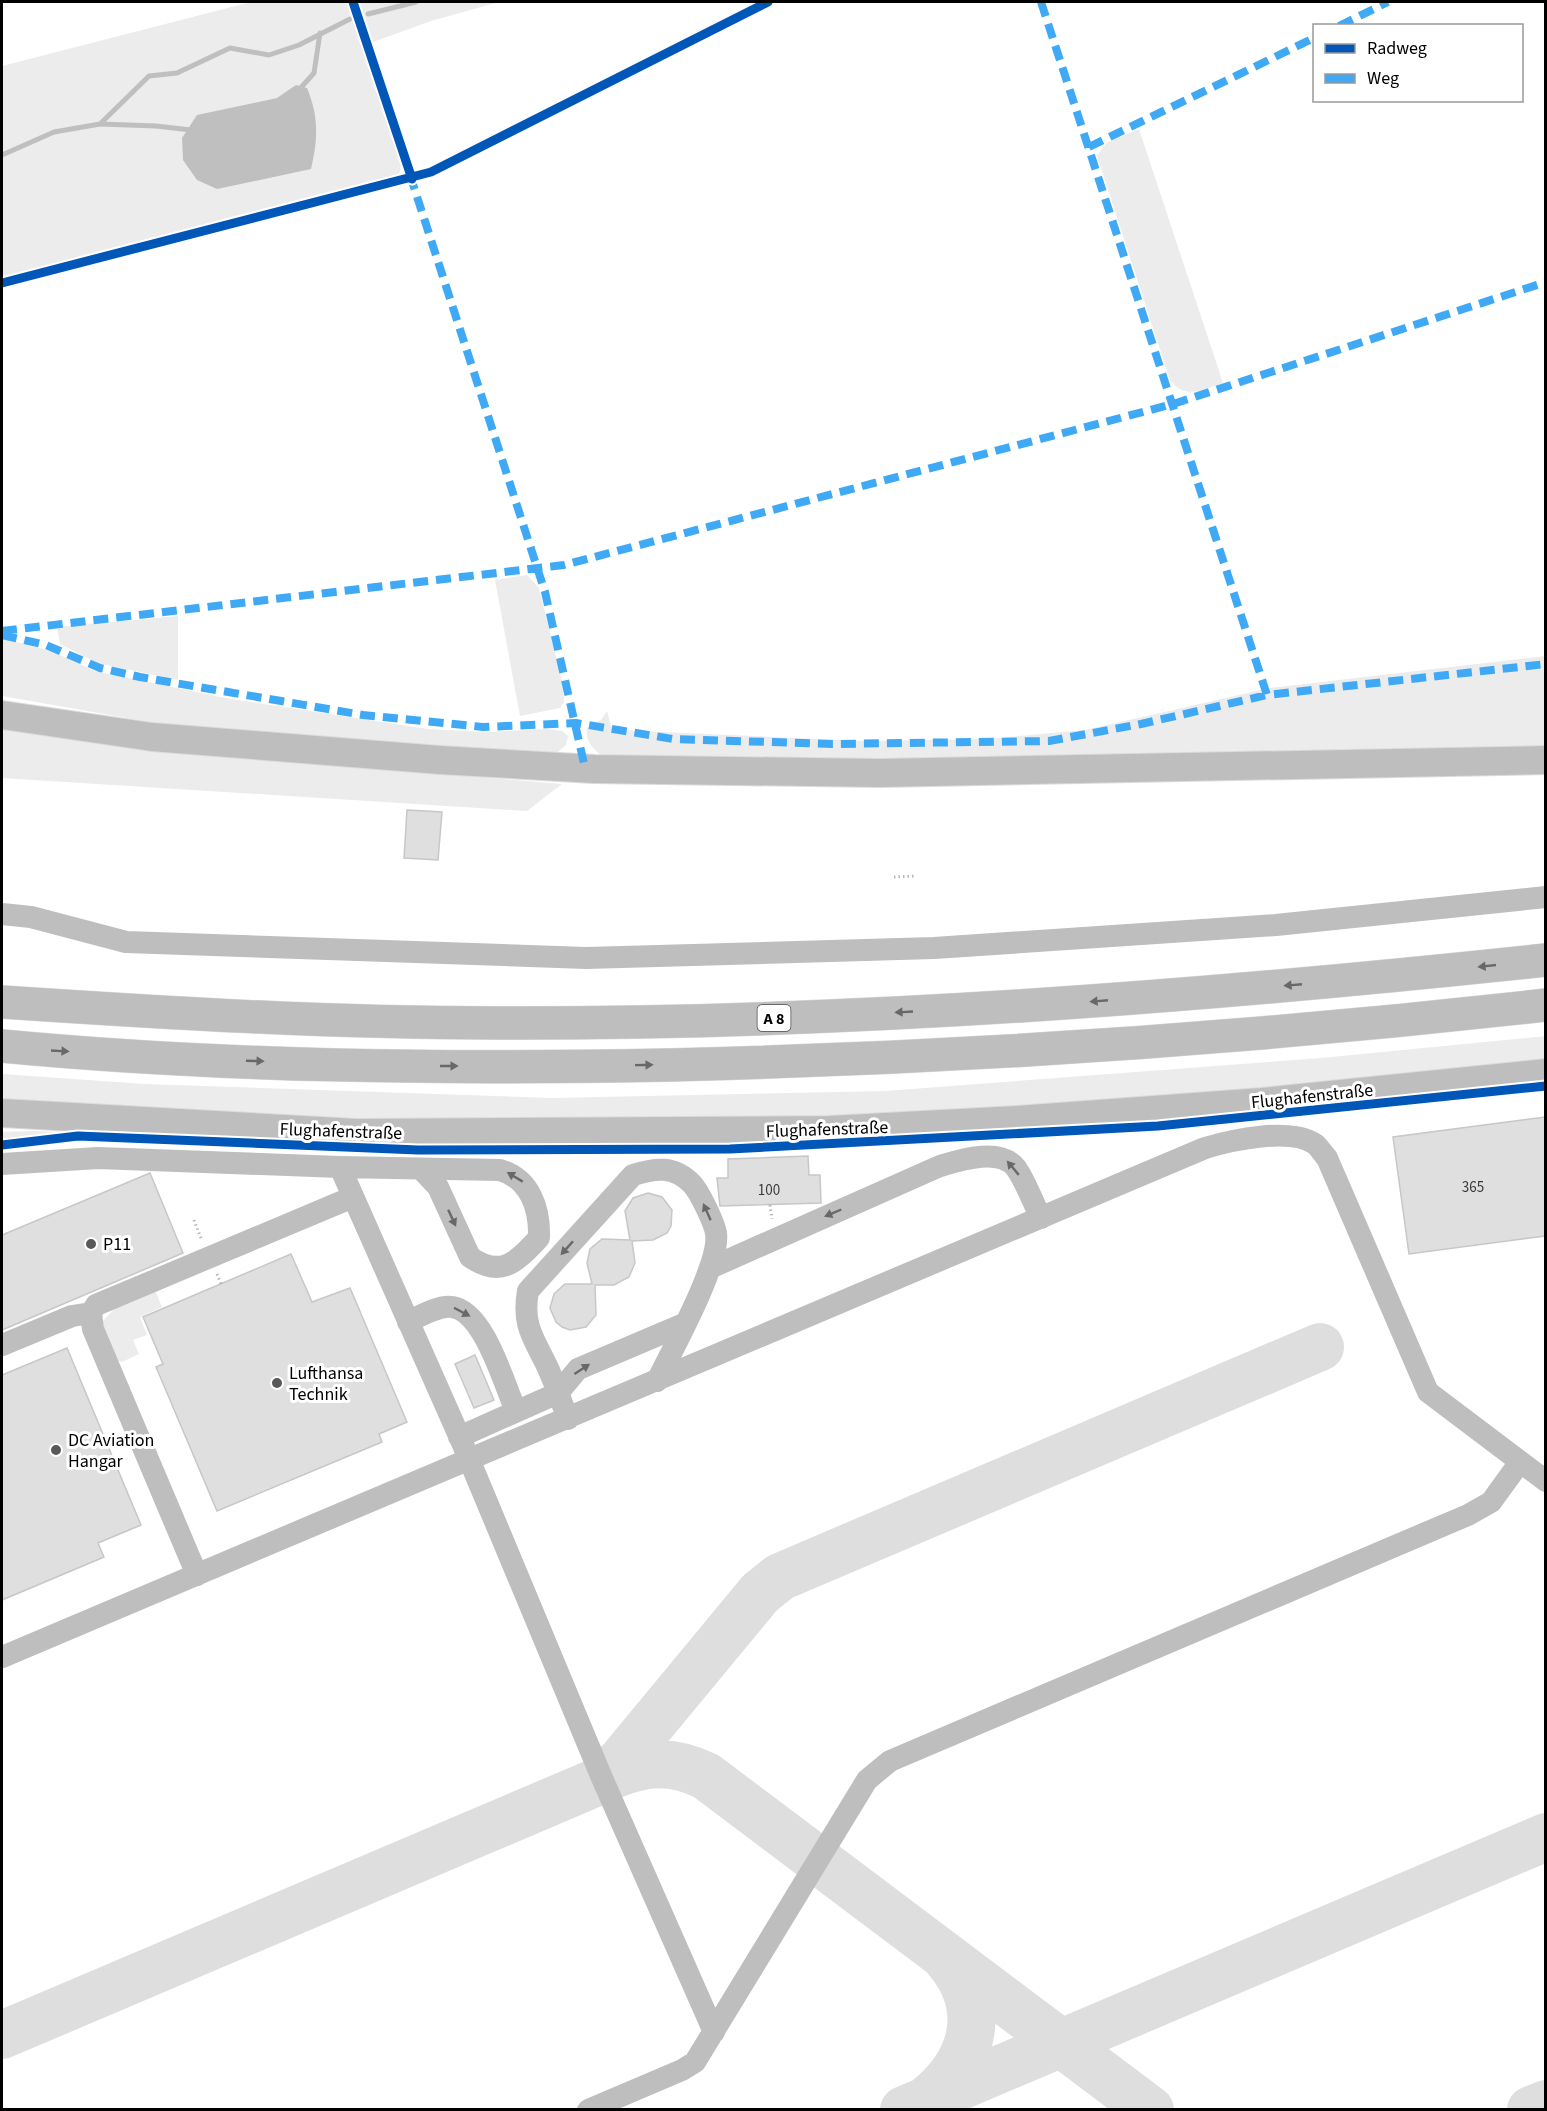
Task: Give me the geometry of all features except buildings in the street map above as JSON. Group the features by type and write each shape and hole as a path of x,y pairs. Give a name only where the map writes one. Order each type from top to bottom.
{"highway":[{"name":"A 8","path":"2,1002 280,1020 500,1023 772,1018 1087,1002 1545,960"},
{"path":"2,1046 170,1057 421,1066 566,1067 849,1060 1162,1042 1545,1005"}],"main road":[{"path":"2,716 152,737 440,760 682,771 880,773 1545,760"},
{"name":"Flughafenstraße","path":"2,1113 356,1133 829,1130 1017,1120 1262,1102 1545,1073"},
{"name":"Flughafenstraße","path":"2,1125 106,1119"}],"lane":[{"path":"2,914 31,917 126,942 586,958 934,948 1276,925 1545,897"},
{"path":"2,1657 1224,1142 1275,1136 1300,1138 1315,1144 1327,1158 1428,1392 1545,1481"},
{"path":"2,1164 98,1158 500,1170 514,1174 524,1182 532,1197 539,1222 539,1238 522,1256 507,1265 493,1269 480,1264 470,1257 438,1187 421,1169"},
{"path":"710,1268 940,1167 964,1159 1007,1160 1016,1168 1041,1218"},
{"path":"340,1167 459,1437 602,1778 714,2032"},
{"path":"568,1419 528,1329 525,1310 528,1291 633,1175 651,1169 668,1169 684,1175 697,1189 716,1233 710,1268 657,1381"},
{"path":"197,1575 93,1329 91,1313 96,1305 353,1197"},
{"path":"408,1322 451,1306 466,1311 478,1323 516,1411"},
{"path":"2,1345 72,1316 91,1313"},
{"path":"459,1437 558,1393 578,1369 684,1324"},
{"path":"588,2109 695,2062 855,1800 877,1769 890,1761 1468,1515 1491,1502 1520,1462"}],"path":[{"path":"894,877 916,876"},
{"path":"194,1220 204,1245"}],"shaded area":[{"path":"251,2 348,2 401,164 399,176 388,183 2,279 2,66"},
{"path":"359,2 499,2 431,21 373,42"},
{"path":"296,85 307,88 314,109 316,138 311,169 217,189 197,180 183,160 182,138 197,115 277,98"},
{"path":"1139,129 1223,383 1195,392 1182,390 1170,380 1097,156 1106,143"},
{"path":"527,575 539,588 563,685 564,702 560,708 520,716 495,580"},
{"path":"178,616 178,680 97,663 60,644 57,627"},
{"path":"2,638 51,651 95,671 225,698 428,729 486,732 548,729 562,731 568,736 566,745 553,756 161,724 2,696"},
{"path":"1545,656 1545,746 885,761 602,756 590,744 587,737 587,728 601,720 607,711 611,726 617,730 864,741 987,739 1085,730 1270,688"},
{"path":"2,728 206,754 562,784 527,811 2,778"},
{"path":"1546,1036 1545,1063 1195,1096 861,1119 489,1127 2,1102 2,1074 145,1084 552,1098 885,1091 1321,1058"},
{"path":"2,1132 69,1132 69,1135 2,1142"},
{"path":"155,1290 162,1307 140,1317 147,1335 133,1340 139,1354 122,1362 115,1360 106,1340 103,1321 117,1306"}],"waterway":[{"path":"368,14 416,2"},
{"path":"2,155 54,132 100,124 149,76 177,73 230,48 269,55 299,45 350,19"},
{"path":"297,92 314,73 320,33"},
{"path":"100,124 191,130"}],"taxiway":[{"path":"2,2035 597,1782 621,1761 760,1593 780,1577 1320,1347"},
{"path":"599,1781 639,1766 665,1764 692,1770 706,1776 1150,2110"},
{"path":"904,2110 1546,1837"},
{"path":"929,2098 945,2083 957,2067 966,2050 971,2032 968,1995 959,1976 946,1958"},
{"path":"1531,2110 1546,2104"}],"marked path":[{"path":"1041,2 1267,695 1546,664"},
{"path":"1343,24 1388,2"},
{"path":"1089,147 1313,38"},
{"path":"410,175 545,592 585,768"},
{"path":"2,631 564,565 1173,404 1546,282"},
{"path":"2,635 46,645 100,668 140,677 363,715 483,727 576,723 673,739 832,744 1049,741 1141,724 1267,695"}],"cycle path":[{"path":"353,2 412,179"},
{"path":"2,283 431,172 768,2"},
{"path":"2,1145 78,1136 418,1150 730,1149 1158,1126 1546,1086"}],"place":[{"name":"P11","path":"91,1244"},
{"name":"Lufthansa Technik","path":"277,1383"},
{"name":"DC Aviation Hangar","path":"56,1450"}]}
